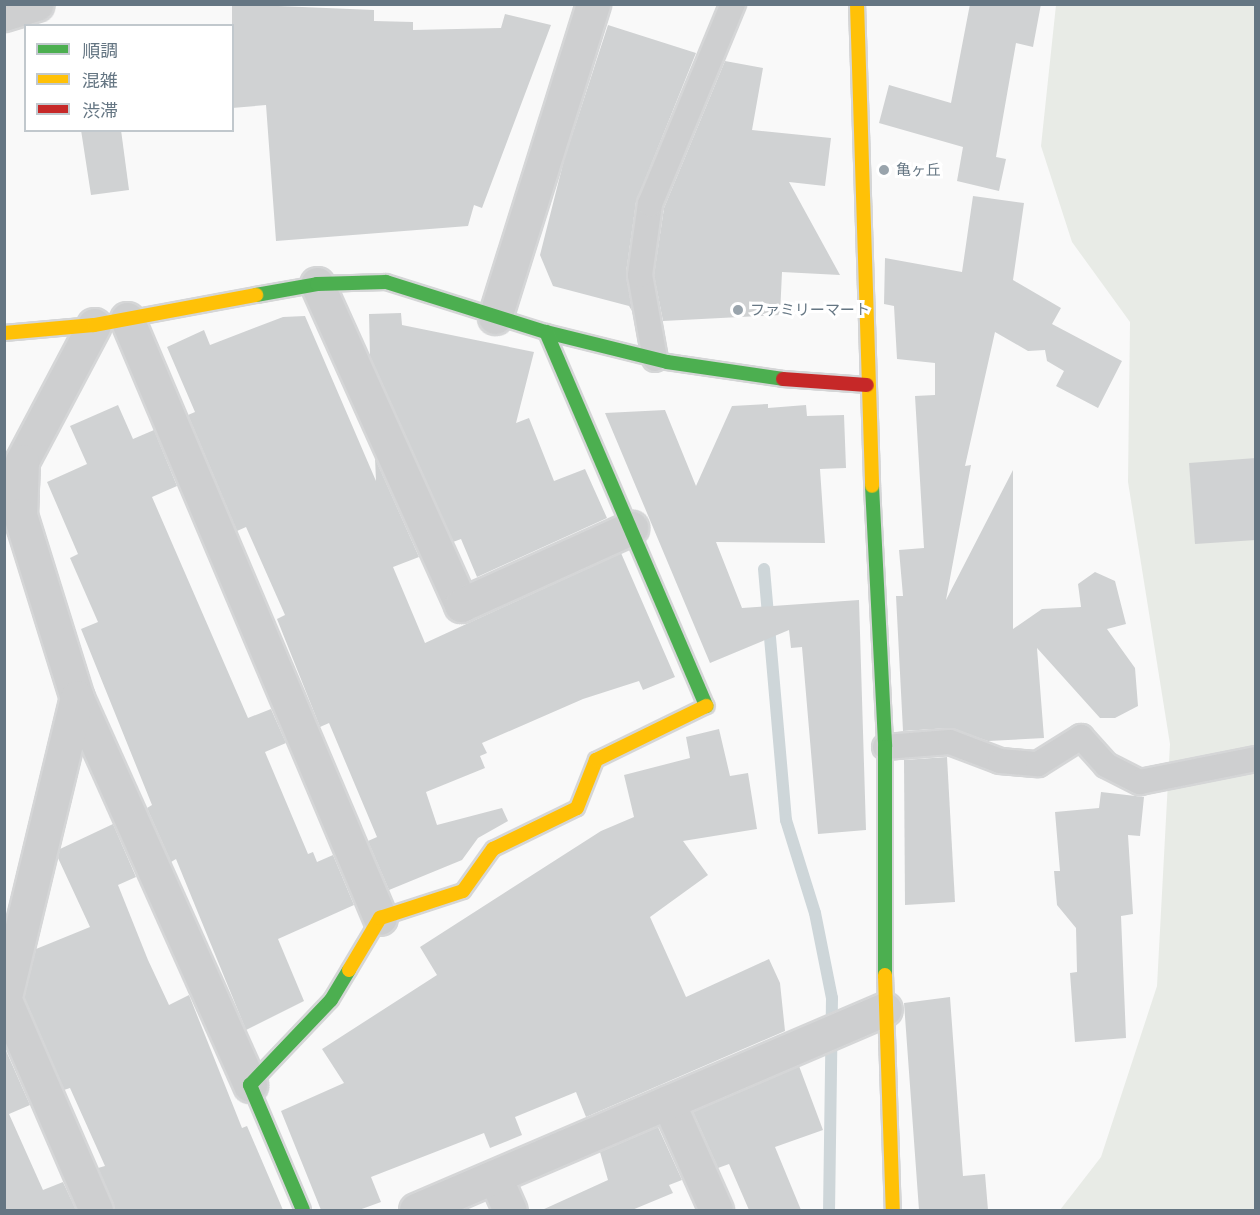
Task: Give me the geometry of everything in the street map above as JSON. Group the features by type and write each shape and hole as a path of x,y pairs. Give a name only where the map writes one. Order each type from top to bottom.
{"street":[{"path":"4,15 37,4"},
{"path":"495,317 593,4"},
{"path":"856,4 867,385 885,747 885,1009 893,1210"},
{"path":"4,333 94,325 317,284 386,282 546,332 655,359 747,377 867,385"},
{"path":"317,284 461,605 631,528"},
{"path":"127,319 380,918"},
{"path":"94,325 22,462 21,504 77,698 250,1085 303,1210"},
{"path":"250,1085 331,1000 380,918 462,891 493,849 577,808 596,760 708,705 546,332"},
{"path":"77,698 15,912 5,1001 96,1210"},
{"path":"416,1210 885,1009"},
{"path":"668,1102 716,1210"},
{"path":"495,1177 510,1210"}],"lane":[{"path":"655,359 640,275 651,204 733,4"},
{"path":"885,747 950,742 1000,761 1038,764 1081,737 1106,765 1140,782 1256,759"}],"shaded area":[{"path":"1056,5 1255,5 1255,1210 1060,1210 1101,1157 1157,986 1170,744 1128,482 1130,322 1072,242 1041,146"}],"building":[{"path":"232,4 374,10 374,21 413,22 413,30 501,28 505,14 551,25 482,208 474,205 468,226 276,241 266,105 234,108 234,24 232,24"},
{"path":"970,4 1041,4 1033,47 1016,43 996,157 1006,159 999,191 957,181 963,147 879,123 889,85 951,103"},
{"path":"608,25 696,53 636,202 626,273 632,311 629,306 553,286 540,255 564,160"},
{"path":"725,61 763,68 752,130 831,138 825,186 789,182 840,275 782,272 780,315 663,321 654,275 664,208"},
{"path":"81,132 121,132 129,190 91,195"},
{"path":"973,196 1024,203 1013,280 1061,308 1052,324 1122,361 1098,408 1056,386 1064,371 1047,361 1045,350 1028,351 995,332 965,466 971,465 946,600 1013,470 1013,629 1042,609 1081,607 1078,584 1095,572 1115,581 1126,624 1107,629 1135,668 1138,706 1115,718 1100,718 1037,648 1044,738 988,741 949,728 903,731 896,596 903,596 899,550 924,548 915,396 935,395 935,363 897,359 894,306 884,304 885,258 962,272"},
{"path":"401,313 402,325 534,352 516,423 529,418 554,481 585,469 607,518 477,577 461,539 453,542 370,357 369,314"},
{"path":"305,316 376,481 375,458 419,557 393,567 425,643 621,553 675,677 643,690 639,681 583,699 482,743 487,753 480,756 485,768 426,792 437,825 502,808 508,821 478,838 462,860 389,890 368,841 377,837 329,723 320,727 277,619 285,615 246,527 237,531 188,415 195,412 167,347 204,330 210,345 283,317"},
{"path":"768,404 768,408 806,405 807,416 844,415 846,468 820,469 825,543 716,542 742,608 859,600 866,830 818,834 802,647 791,648 789,630 710,663 605,413 665,410 696,486 732,406"},
{"path":"118,405 133,439 154,430 177,486 152,497 248,718 271,709 286,743 265,752 308,854 313,852 317,862 333,855 354,905 278,939 304,1001 246,1030 176,859 171,862 147,808 152,805 81,629 98,622 70,558 78,554 47,482 87,464 70,426"},
{"path":"1256,458 1256,540 1195,544 1189,463"},
{"path":"719,729 730,776 748,773 757,829 683,841 708,875 650,917 686,997 769,959 780,983 785,1031 586,1117 576,1092 515,1117 522,1135 490,1148 484,1133 371,1177 381,1202 359,1210 321,1210 281,1111 344,1083 322,1049 437,975 420,947 601,831 634,817 624,775 690,758 686,737"},
{"path":"947,757 955,902 905,905 904,760"},
{"path":"1101,792 1144,797 1140,836 1128,835 1133,914 1121,916 1126,1038 1075,1042 1070,973 1077,972 1076,928 1057,905 1054,871 1060,871 1055,812 1099,808"},
{"path":"113,824 136,877 118,885 148,960 169,1005 189,995 242,1128 247,1126 283,1210 114,1210 98,1168 105,1166 70,1088 64,1090 24,997 36,949 90,927 58,858 60,849"},
{"path":"950,997 963,1176 985,1174 988,1210 919,1210 904,1003"},
{"path":"4,1046 30,1105 9,1114 43,1190 63,1182 76,1210 4,1210"},
{"path":"799,1066 823,1130 775,1147 801,1210 749,1210 729,1164 718,1168 693,1112"},
{"path":"658,1127 682,1180 669,1185 673,1193 632,1210 542,1210 608,1180 600,1152"}],"waterway":[{"path":"764,569 786,820 815,913 832,998 829,1210"}],"traffic: fast":[{"path":"256,295 317,284 386,282 546,332 667,362 783,379"},
{"path":"546,332 706,706"},
{"path":"872,486 885,747 885,975"},
{"path":"303,1210 250,1085 331,1000 349,970"}],"traffic: slow":[{"path":"857,4 872,486"},
{"path":"4,333 94,325 256,295"},
{"path":"349,970 380,918 463,891 493,849 577,808 596,760 706,706"},
{"path":"885,975 893,1210"}],"traffic: jam":[{"path":"783,379 867,385"}],"place":[{"name":"亀ヶ丘","path":"884,170"},
{"name":"ファミリーマート","path":"738,310"}]}
